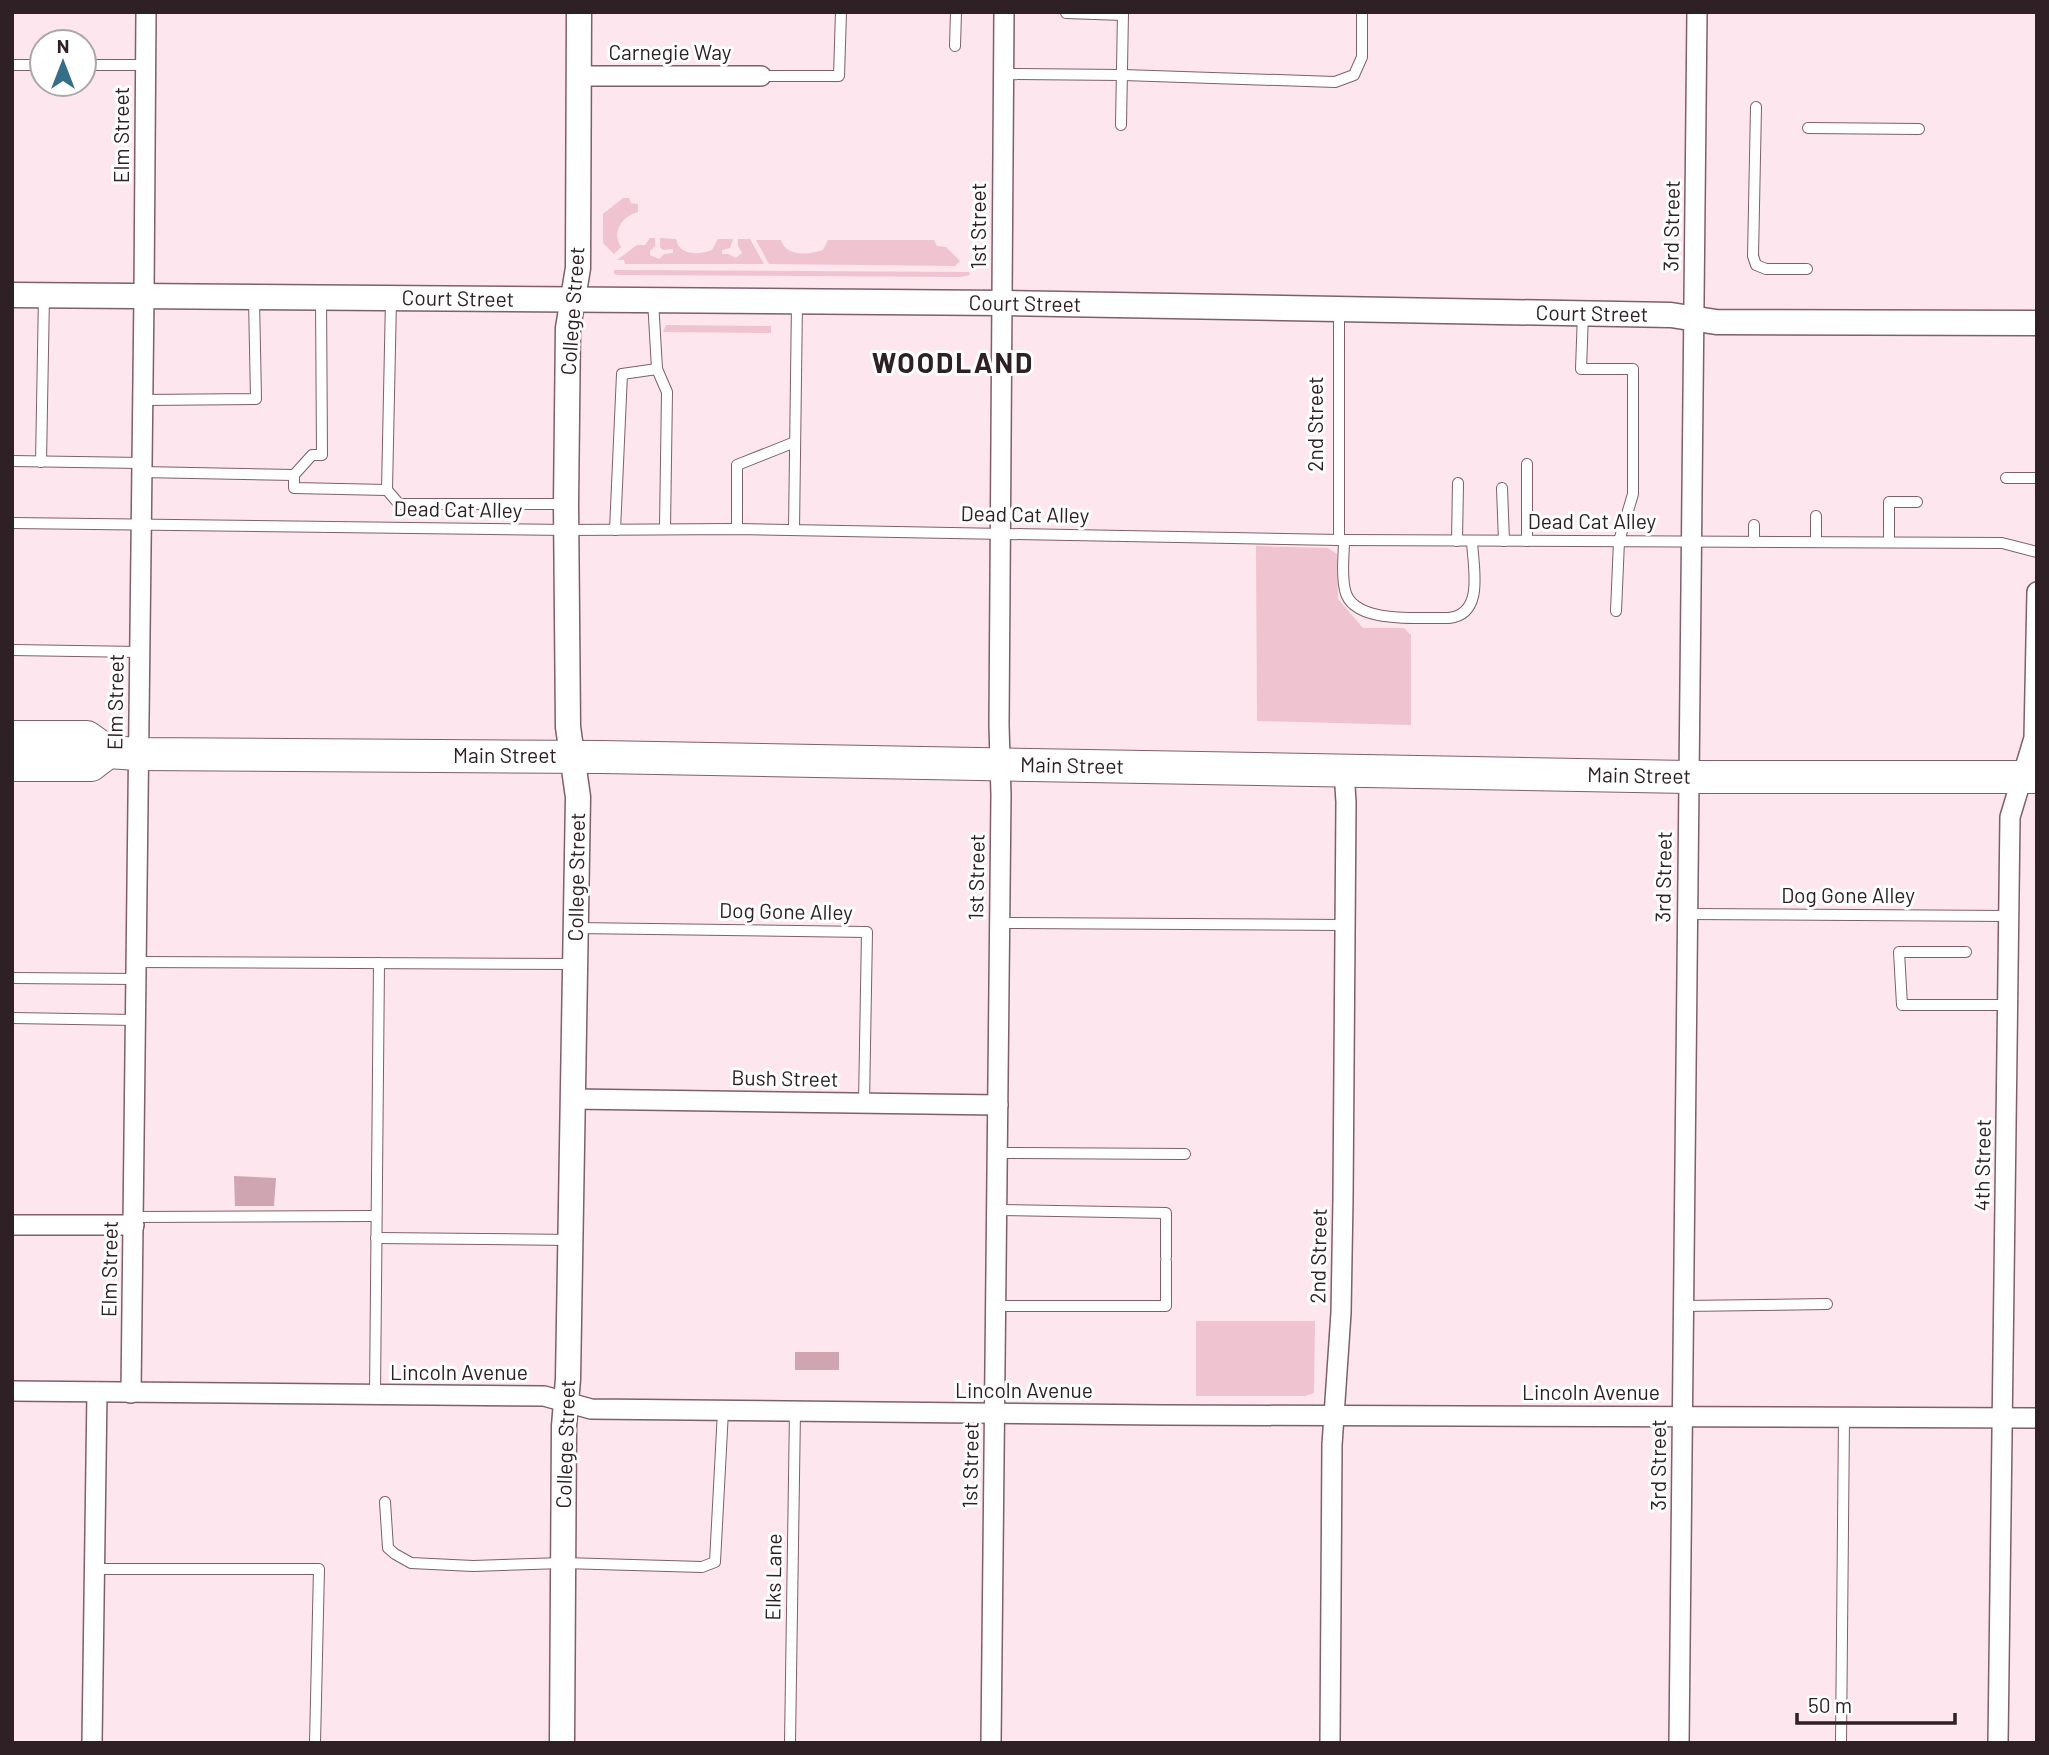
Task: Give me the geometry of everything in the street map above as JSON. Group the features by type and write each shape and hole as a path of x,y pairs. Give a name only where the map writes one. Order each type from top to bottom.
{"main road":[{"name":"Main Street","path":"12,737 87,737 123,753"},
{"name":"Main Street","path":"12,765 91,765 123,753 573,757 1688,777 2030,777"}],"street":[{"name":"Elm Street","path":"131,1393 136,971 123,753 140,652 146,12"},
{"name":"College Street","path":"562,1743 578,787 568,727 566,504 568,328 578,268 579,12"},
{"name":"1st Street","path":"991,1743 1000,923 1004,12"},
{"name":"3rd Street","path":"1679,1743 1697,12"},
{"name":"Carnegie Way","path":"578,76 761,76"},
{"name":"Court Street","path":"12,295 1002,303 1671,315 1716,322 2037,323"},
{"name":"4th Street","path":"1998,1743 2010,817 2030,777 2034,738 2037,592"},
{"name":"2nd Street","path":"1330,1743 1334,1414 1341,1313 1346,802 1344,771"},
{"name":"Bush Street","path":"573,1099 998,1105"},
{"path":"12,1226 134,1221"},
{"name":"Lincoln Avenue","path":"12,1391 544,1396 591,1409 723,1411 2037,1418"},
{"path":"92,1743 97,1392"}],"lane":[{"path":"761,76 839,76 841,12"},
{"path":"955,46 956,12"},
{"path":"1003,74 1335,82 1354,75 1362,58 1362,12"},
{"path":"1066,13 1123,14 1121,125"},
{"path":"98,65 145,65"},
{"path":"1756,107 1753,256 1756,265 1766,269 1807,269"},
{"path":"1808,128 1919,129"},
{"path":"41,462 44,295"},
{"path":"143,400 256,399 254,296"},
{"path":"321,297 322,455 312,455 294,475 294,488 387,490"},
{"path":"391,298 387,490 398,504 566,504"},
{"path":"653,299 657,369 667,392 665,528"},
{"path":"794,530 797,302"},
{"name":"2nd Street","path":"1339,309 1345,592 1354,607 1372,615 1460,617 1467,611 1474,594 1472,541"},
{"path":"1583,313 1581,369 1633,369 1633,494 1619,541 1616,611"},
{"path":"615,530 622,374 657,369"},
{"path":"737,529 737,466 795,442"},
{"path":"12,461 294,475"},
{"path":"1527,464 1527,541"},
{"path":"2006,478 2037,478"},
{"path":"1457,541 1458,483"},
{"path":"1502,488 1504,541"},
{"path":"1889,542 1889,502 1917,502"},
{"path":"1816,516 1816,542"},
{"name":"Dead Cat Alley","path":"12,523 566,530 665,528 1342,540 2003,543 2037,552"},
{"path":"1754,524 1754,542"},
{"path":"12,650 140,652"},
{"name":"Dog Gone Alley","path":"1686,914 2009,916"},
{"path":"1000,923 1345,925"},
{"name":"Dog Gone Alley","path":"576,928 867,932 864,1103"},
{"path":"1966,952 1899,952 1902,1005 2008,1005"},
{"path":"375,1395 379,963"},
{"path":"12,978 379,963 575,964"},
{"path":"12,1018 135,1020"},
{"path":"997,1153 1185,1154"},
{"path":"996,1210 1166,1213 1166,1306 996,1306"},
{"path":"134,1221 376,1216"},
{"path":"376,1238 571,1240"},
{"path":"1683,1306 1827,1304"},
{"path":"385,1502 388,1548 411,1563 473,1566 563,1563 702,1567 715,1562 723,1411"},
{"name":"Elks Lane","path":"790,1743 795,1411"},
{"path":"1841,1743 1844,1417"},
{"path":"95,1569 319,1569 315,1743"}],"shaded area":[{"path":"623,198 629,198 631,203 638,204 638,212 627,217 620,225 617,236 621,247 614,254 603,243 603,214"},
{"path":"650,238 655,238 655,246 650,255 659,259 664,254 673,253 673,249 663,250 660,247 660,238 676,239 681,249 690,253 712,250 718,239 733,239 730,248 722,250 722,254 736,258 742,253 738,239 750,239 764,264 625,264 624,260 617,260 637,245 645,245"},
{"path":"756,240 781,240 788,249 804,254 823,250 828,240 934,240 937,246 946,247 960,261 955,266 769,264"},
{"path":"614,270 969,272 970,275 618,275 614,274"},
{"path":"666,325 771,326 771,333 663,332"},
{"path":"1256,546 1328,548 1337,554 1338,599 1363,628 1404,628 1411,635 1411,725 1257,721"},
{"path":"234,1176 276,1178 274,1206 235,1206"},
{"path":"1196,1321 1315,1321 1314,1393 1305,1396 1196,1396"},
{"path":"795,1352 839,1352 839,1370 795,1370"}],"district":[{"name":"WOODLAND","path":"953,363"}]}
